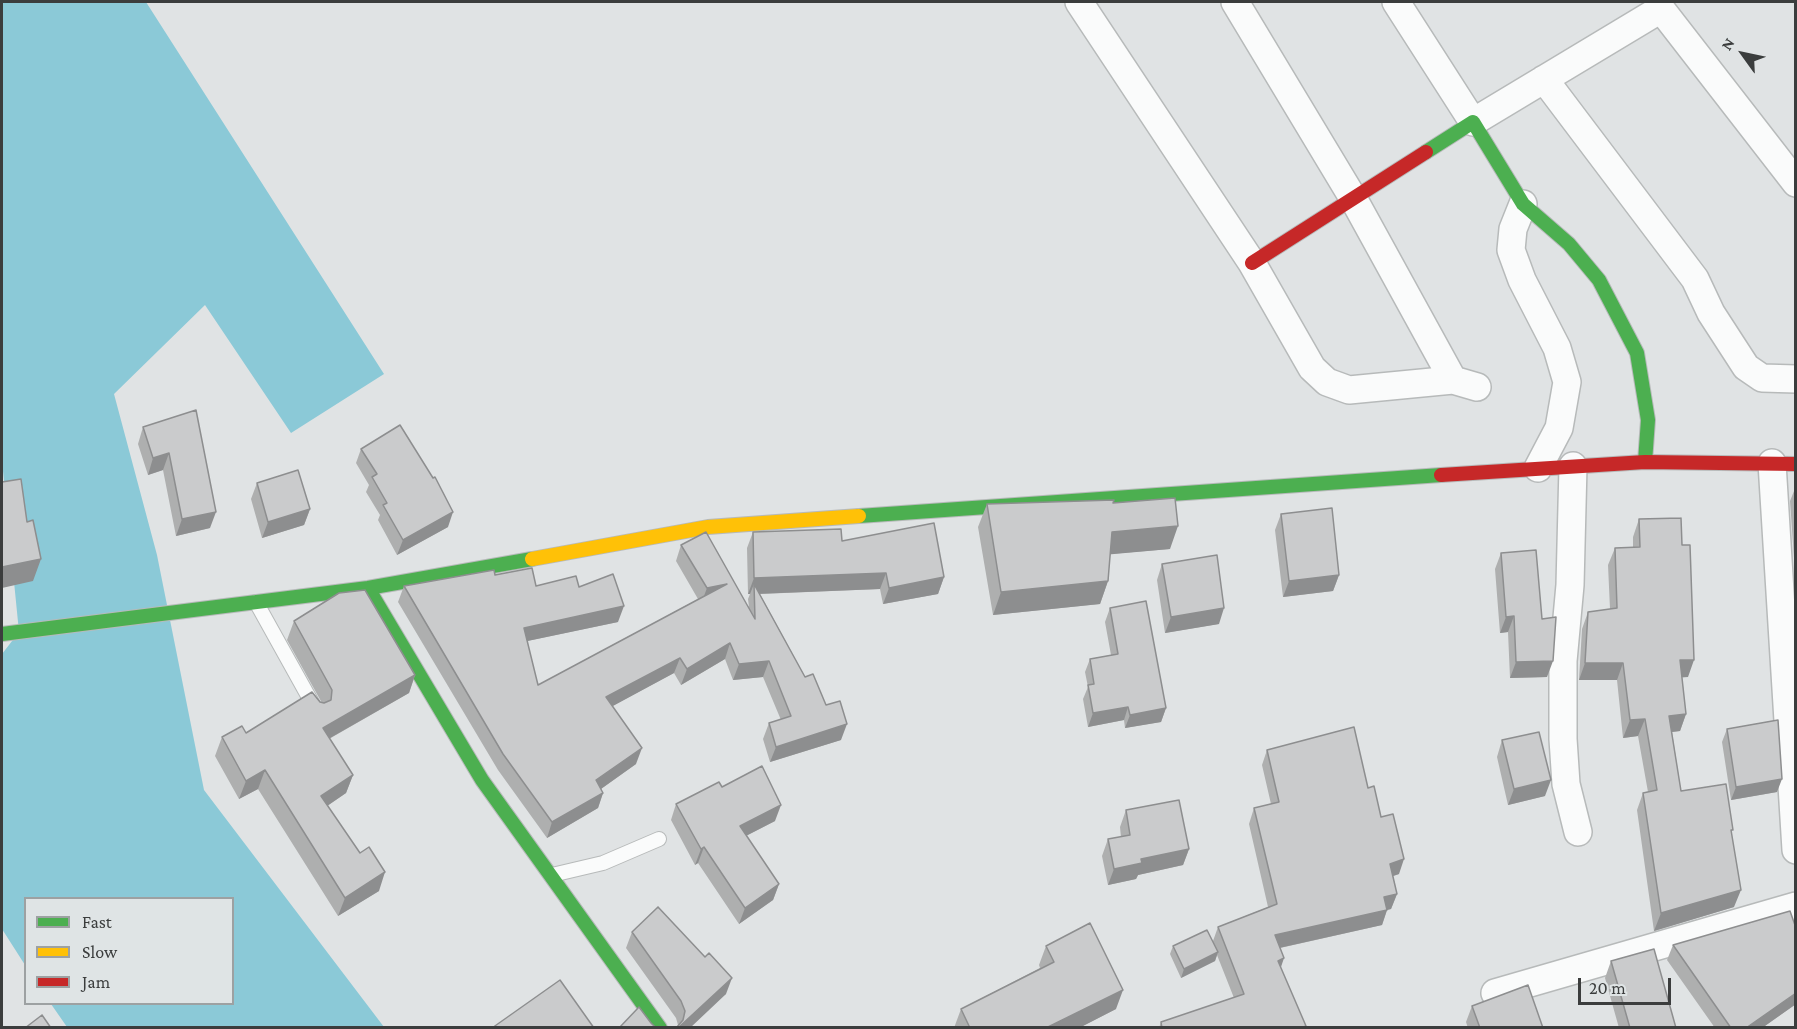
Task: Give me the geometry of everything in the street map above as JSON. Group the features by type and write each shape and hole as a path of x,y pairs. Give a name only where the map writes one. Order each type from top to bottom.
{"street":[{"path":"1079,2 1252,263 1312,368 1327,382 1349,390 1465,383 1235,2"},
{"path":"1396,2 1523,204 1569,244 1599,280 1637,353 1648,420 1645,462"},
{"path":"1252,263 1659,5 1796,183"},
{"path":"1544,80 1695,279 1712,313 1746,367 1762,378 1796,379"},
{"path":"1523,204 1513,228 1511,250 1522,280 1557,348 1567,382 1559,428 1538,468"},
{"path":"2,634 368,588 708,527 1538,468 1645,462 1784,463 1796,850"},
{"path":"1573,466 1570,585 1563,661 1563,739 1566,784 1578,832"},
{"path":"368,588 482,780 660,1028"},
{"path":"1495,993 1796,906"}],"lane":[{"path":"256,602 317,713"},
{"path":"549,876 603,863 659,839"}],"shaded area":[{"path":"2,2 146,2 384,374 291,433 205,305 114,394 157,555 204,790 384,1027 67,1027 52,1005 234,1005 234,897 24,897 24,963 2,929 2,654 19,632 2,461"}],"building":[{"path":"196,410 216,512 182,519 169,453 153,458 143,427"},
{"path":"400,425 433,478 435,477 453,512 403,540 383,505 387,503 372,477 377,474 361,449"},
{"path":"298,470 310,509 268,522 257,483"},
{"path":"21,479 27,522 33,520 41,559 2,567 2,482"},
{"path":"1175,498 1178,526 1112,532 1108,581 1001,592 987,504 1114,500 1113,503"},
{"path":"1332,508 1339,575 1289,581 1281,514"},
{"path":"1681,518 1682,545 1690,545 1694,660 1680,660 1686,714 1669,716 1681,791 1726,784 1741,890 1661,913 1643,793 1657,790 1645,719 1630,720 1623,663 1585,663 1588,612 1617,608 1615,548 1640,547 1639,519"},
{"path":"934,523 944,577 889,588 886,573 754,578 753,532 841,529 842,541"},
{"path":"706,532 755,619 754,584 805,677 813,674 826,705 840,701 847,724 776,747 769,723 791,716 769,661 739,664 730,643 687,669 680,658 606,697 642,748 596,780 603,793 552,822 503,754 404,586 494,570 495,575 532,568 536,586 576,576 579,587 613,574 624,606 524,628 538,685 727,584 707,588 681,545"},
{"path":"1536,550 1542,619 1556,617 1553,661 1516,662 1514,616 1506,617 1501,553"},
{"path":"1217,555 1224,608 1171,617 1162,564"},
{"path":"365,590 415,675 323,728 353,775 321,796 360,853 369,847 385,872 345,898 265,770 246,781 222,737 242,726 246,733 312,692 320,702 331,700 332,690 294,621 339,593"},
{"path":"1146,601 1166,708 1130,715 1128,707 1093,713 1088,685 1094,684 1090,659 1118,654 1110,608"},
{"path":"1778,720 1782,779 1736,787 1727,729"},
{"path":"1354,727 1368,788 1374,786 1381,817 1393,814 1404,859 1390,864 1397,894 1384,897 1387,910 1275,935 1284,958 1278,961 1306,1026 1301,1028 1162,1028 1161,1022 1244,994 1218,927 1277,904 1254,808 1279,802 1267,750"},
{"path":"1539,732 1551,780 1514,789 1502,740"},
{"path":"762,766 781,805 740,826 779,884 745,908 704,847 701,849 676,804 719,782 722,787"},
{"path":"1179,800 1189,849 1141,859 1142,863 1114,869 1108,839 1130,835 1126,810"},
{"path":"658,907 705,957 709,953 732,978 678,1028 675,1028 683,1020 685,1011 681,1001 632,932"},
{"path":"1790,911 1796,928 1796,993 1746,1028 1731,1028 1673,945"},
{"path":"1090,923 1123,990 1046,1028 970,1028 961,1009 1054,962 1046,946"},
{"path":"1207,930 1218,952 1184,969 1173,946"},
{"path":"1654,949 1676,1028 1630,1028 1611,961"},
{"path":"560,980 594,1028 492,1028"},
{"path":"1528,985 1543,1028 1480,1028 1472,1006"},
{"path":"639,1007 656,1028 619,1028"},
{"path":"42,1015 51,1028 25,1028"}],"traffic: fast":[{"path":"1426,152 1473,122 1523,204 1569,244 1599,280 1637,353 1648,420 1645,462"},
{"path":"859,516 1441,475"},
{"path":"2,634 368,588 532,559"},
{"path":"368,588 482,780 660,1028"}],"traffic: slow":[{"path":"532,559 708,527 859,516"}],"traffic: jam":[{"path":"1252,263 1426,152"},
{"path":"1441,475 1645,462 1796,464"}]}
